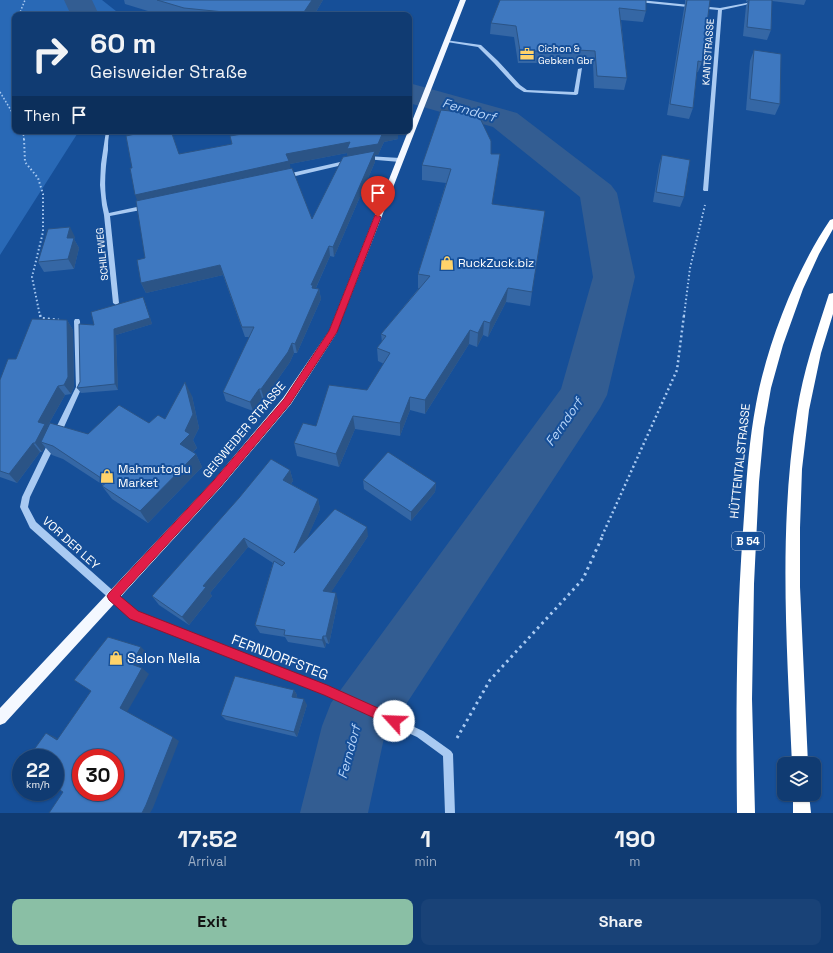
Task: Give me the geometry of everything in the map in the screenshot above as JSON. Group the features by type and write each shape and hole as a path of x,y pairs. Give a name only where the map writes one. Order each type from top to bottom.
{"highway":[{"name":"HÜTTENTALSTRASSE","path":"746,813 744,674 746,563 753,477 762,403 779,340 804,276 827,230 833,222"},
{"path":"800,757 792,577 794,488 802,417 815,355 833,297"},
{"path":"801,801 802,813"}],"main road":[{"name":"GEISWEIDER STRASSE","path":"412,130 463,0"},
{"name":"GEISWEIDER STRASSE","path":"0,718 218,483 287,401 333,332 410,134"}],"street":[{"name":"KANTSTRASSE","path":"628,0 720,9 706,190"},
{"path":"720,9 752,3"},
{"path":"447,41 478,46 496,62 518,86 526,91 576,94 580,69"},
{"path":"106,215 103,205 102,182 108,134"},
{"path":"281,177 365,158 400,160"},
{"name":"SCHILFWEG","path":"116,303 106,215 152,205"},
{"name":"VOR DER LEY","path":"77,321 79,388 26,497 24,508 33,525 113,596"},
{"name":"FERNDORFSTEG","path":"113,596 134,615 327,691 420,734 448,754"},
{"path":"448,754 450,813"}],"path":[{"path":"20,12 25,0"},
{"path":"0,92 12,112"},
{"path":"23,134 25,162 38,178 43,194 43,232 32,277 41,318 77,321"},
{"path":"448,754 490,680 583,580 677,370 690,268 705,205 706,190"}],"shaded area":[{"path":"0,0 102,0 117,12 12,12 12,134 77,134 0,255"}],"building":[{"path":"157,0 312,0 304,12 224,12 184,8"},
{"path":"500,0 646,0 646,11 619,8 627,78 597,76 595,51 544,48 545,51 520,51 516,26 491,23"},
{"path":"687,0 710,0 702,62 698,61 693,108 670,104"},
{"path":"749,0 772,0 771,30 747,27"},
{"path":"754,50 781,54 780,104 750,99"},
{"path":"441,110 478,114 491,141 491,154 500,154 492,204 545,211 532,292 508,288 490,323 484,321 478,333 470,330 425,400 410,397 400,423 353,416 336,454 294,443 303,423 316,426 329,385 367,390 390,353 377,348 386,336 381,334 430,276 418,274 451,169 422,165"},
{"path":"135,134 172,134 179,154 232,144 230,136 242,134 382,134 378,144 347,149 350,142 286,154 289,161 135,195 126,136"},
{"path":"375,151 333,247 329,246 311,285 313,285 312,288 319,289 295,344 292,343 288,352 250,402 223,392 254,327 242,327 220,265 141,283 137,260 145,258 136,201 292,168 312,219 343,157"},
{"path":"662,155 690,160 684,197 656,192"},
{"path":"70,227 67,238 74,238 68,259 38,262 48,229"},
{"path":"143,297 150,318 114,329 115,384 77,388 80,382 79,324 94,325 91,312"},
{"path":"32,319 67,320 68,377 64,385 58,386 38,422 45,424 35,443 33,443 9,474 0,471 0,380 8,359 16,359"},
{"path":"185,382 193,414 185,431 190,434 180,444 196,454 140,511 102,486 107,482 53,446 41,442 50,423 88,434 119,405 149,423 158,415 165,419"},
{"path":"388,452 436,483 411,512 363,480"},
{"path":"271,459 290,470 283,480 318,499 294,553 335,509 367,527 323,591 336,593 326,636 323,636 322,640 284,635 285,630 255,625 274,561 282,566 285,563 244,538 203,586 206,587 182,617 152,596 239,498"},
{"path":"108,637 141,647 131,664 142,668 120,708 173,737 142,813 49,813 57,801 64,801 64,749 34,749 46,733 57,740 91,691 74,680"},
{"path":"235,676 294,690 292,697 304,699 294,732 221,715"}],"waterway":[{"name":"Ferndorf","path":"78,0 84,12"},
{"name":"Ferndorf","path":"334,813 354,726 583,395 614,277 598,193 505,120 412,94"}],"place":[{"name":"Cichon & Gebken Gbr","path":"527,54"},
{"name":"RuckZuck.biz","path":"447,263"},
{"name":"Mahmutoglu Market","path":"107,476"},
{"name":"Salon Nella","path":"116,658"}],"route":[{"path":"378,217 333,332 287,401 218,483 113,596 134,615 327,691 394,721"}]}
